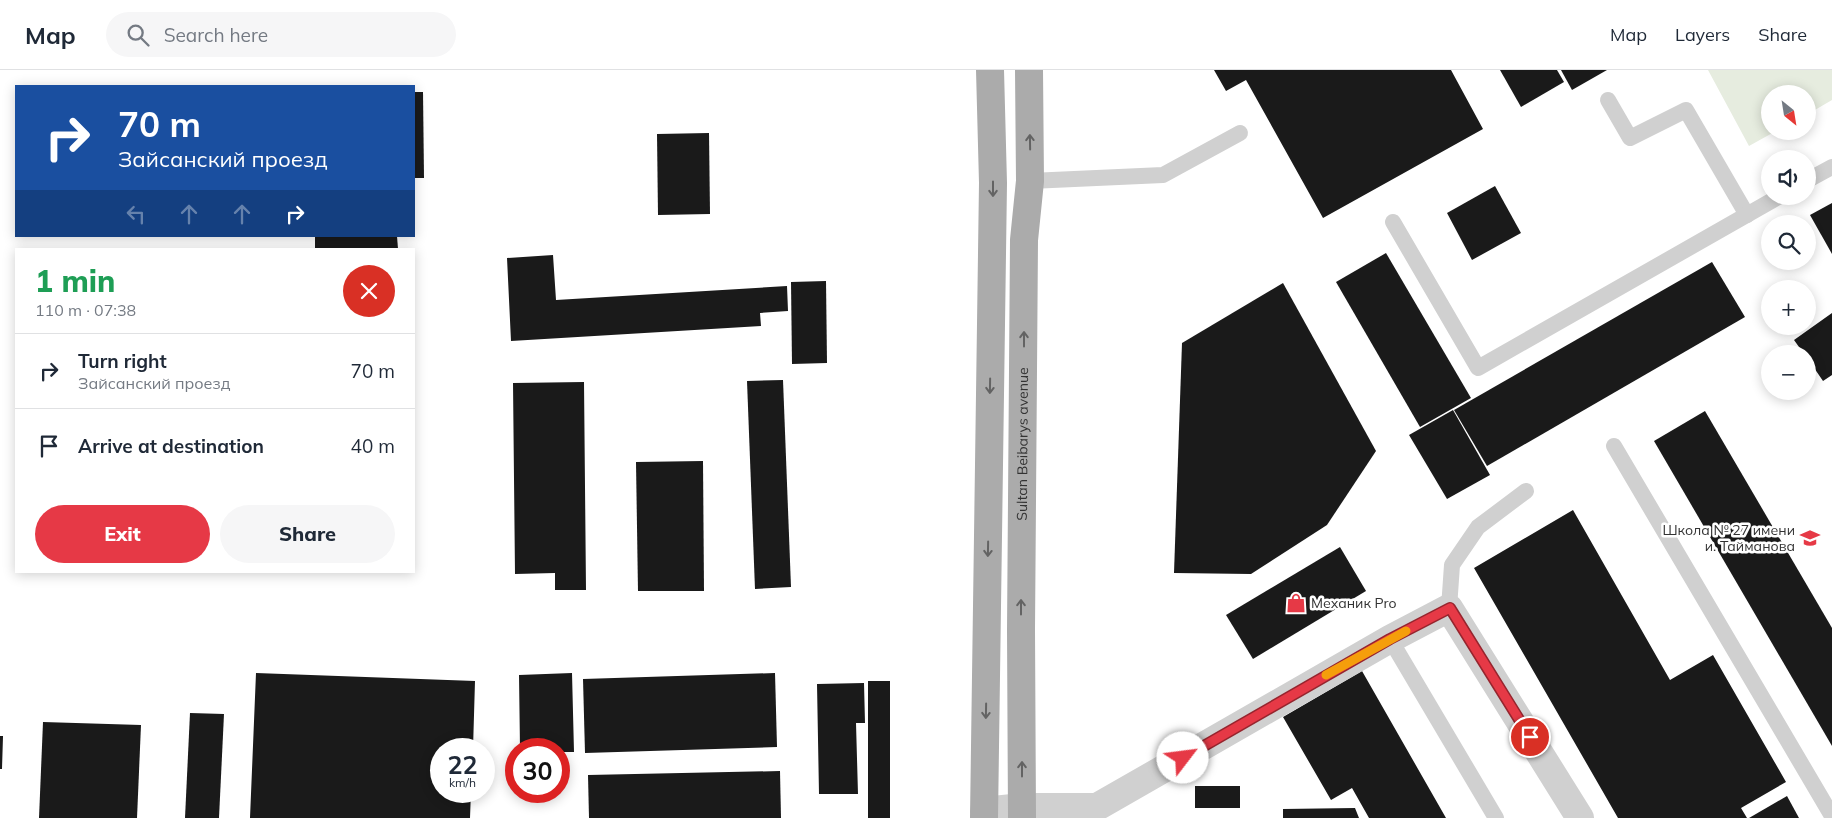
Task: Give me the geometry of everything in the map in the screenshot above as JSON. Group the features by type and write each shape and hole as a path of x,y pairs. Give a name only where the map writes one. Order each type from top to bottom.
{"main road":[{"path":"984,814 993,183 990,70"},
{"name":"Sultan Beibarys avenue","path":"1022,813 1021,620 1024,260 1030,181 1029,70"}],"street":[{"path":"984,814 1100,813 1390,639 1450,608 1580,818"}],"lane":[{"path":"1608,100 1630,138 1686,110 1747,215"},
{"path":"1030,181 1164,175 1240,134"},
{"path":"1816,175 1832,166"},
{"path":"1393,222 1478,368 1764,205"},
{"path":"1614,446 1832,816"},
{"path":"1450,608 1452,565 1478,527 1526,491"},
{"path":"1390,639 1496,818"}],"shaded area":[{"path":"1708,70 1832,70 1832,100 1816,109 1816,85 1761,85 1761,139 1749,146"}],"building":[{"path":"1214,70 1451,70 1483,129 1323,218 1246,80 1226,91"},
{"path":"1500,70 1557,70 1564,82 1521,107"},
{"path":"1561,70 1607,70 1572,90"},
{"path":"415,92 423,92 424,178 415,178"},
{"path":"709,133 710,214 658,215 657,134"},
{"path":"1495,186 1521,233 1472,260 1447,213"},
{"path":"1832,203 1832,254 1816,226 1816,215 1810,215"},
{"path":"315,237 397,237 398,248 315,248"},
{"path":"1386,253 1471,398 1420,427 1336,282"},
{"path":"553,255 556,300 787,286 788,311 760,313 761,326 511,341 507,258"},
{"path":"1712,262 1745,317 1487,466 1454,410"},
{"path":"826,281 827,363 792,364 791,282"},
{"path":"1283,283 1376,451 1327,525 1251,574 1174,573 1182,343"},
{"path":"1832,313 1832,375 1823,381 1816,371 1816,345 1798,345 1794,340 1801,335 1816,335 1816,324"},
{"path":"783,380 791,587 755,589 747,381"},
{"path":"584,382 586,590 555,590 555,573 515,574 513,383"},
{"path":"1453,410 1490,475 1447,499 1409,435"},
{"path":"1705,411 1832,628 1832,746 1654,441"},
{"path":"703,461 704,591 638,591 636,462"},
{"path":"1573,510 1670,680 1713,655 1786,782 1741,808 1747,818 1618,818 1474,568"},
{"name":"Механик Pro","path":"1340,547 1366,591 1253,659 1226,615"},
{"path":"1362,671 1446,818 1369,818 1352,788 1331,800 1283,717"},
{"path":"256,673 475,681 473,738 430,738 430,803 471,803 470,818 250,818"},
{"path":"572,673 574,752 570,752 570,738 520,738 519,675"},
{"path":"775,673 777,747 585,753 583,679"},
{"path":"868,681 890,681 890,818 868,818"},
{"path":"864,683 865,723 856,723 858,794 819,794 817,684"},
{"path":"190,713 224,714 219,818 185,818"},
{"path":"43,722 141,725 137,818 39,818"},
{"path":"0,736 3,736 2,769 0,769"},
{"path":"780,771 781,818 589,818 588,775"},
{"path":"1195,786 1240,786 1240,808 1195,808"},
{"path":"1787,796 1799,818 1749,818"},
{"path":"1355,808 1359,818 1283,818 1283,809"}],"slow traffic":[{"path":"1326,675 1406,631"}],"place":[{"name":"Школа № 27 имени и. Тайманова","path":"1810,538"},
{"name":"Механик Pro","path":"1296,603"}],"route":[{"path":"1183,758 1390,639 1450,608 1530,737"}]}
